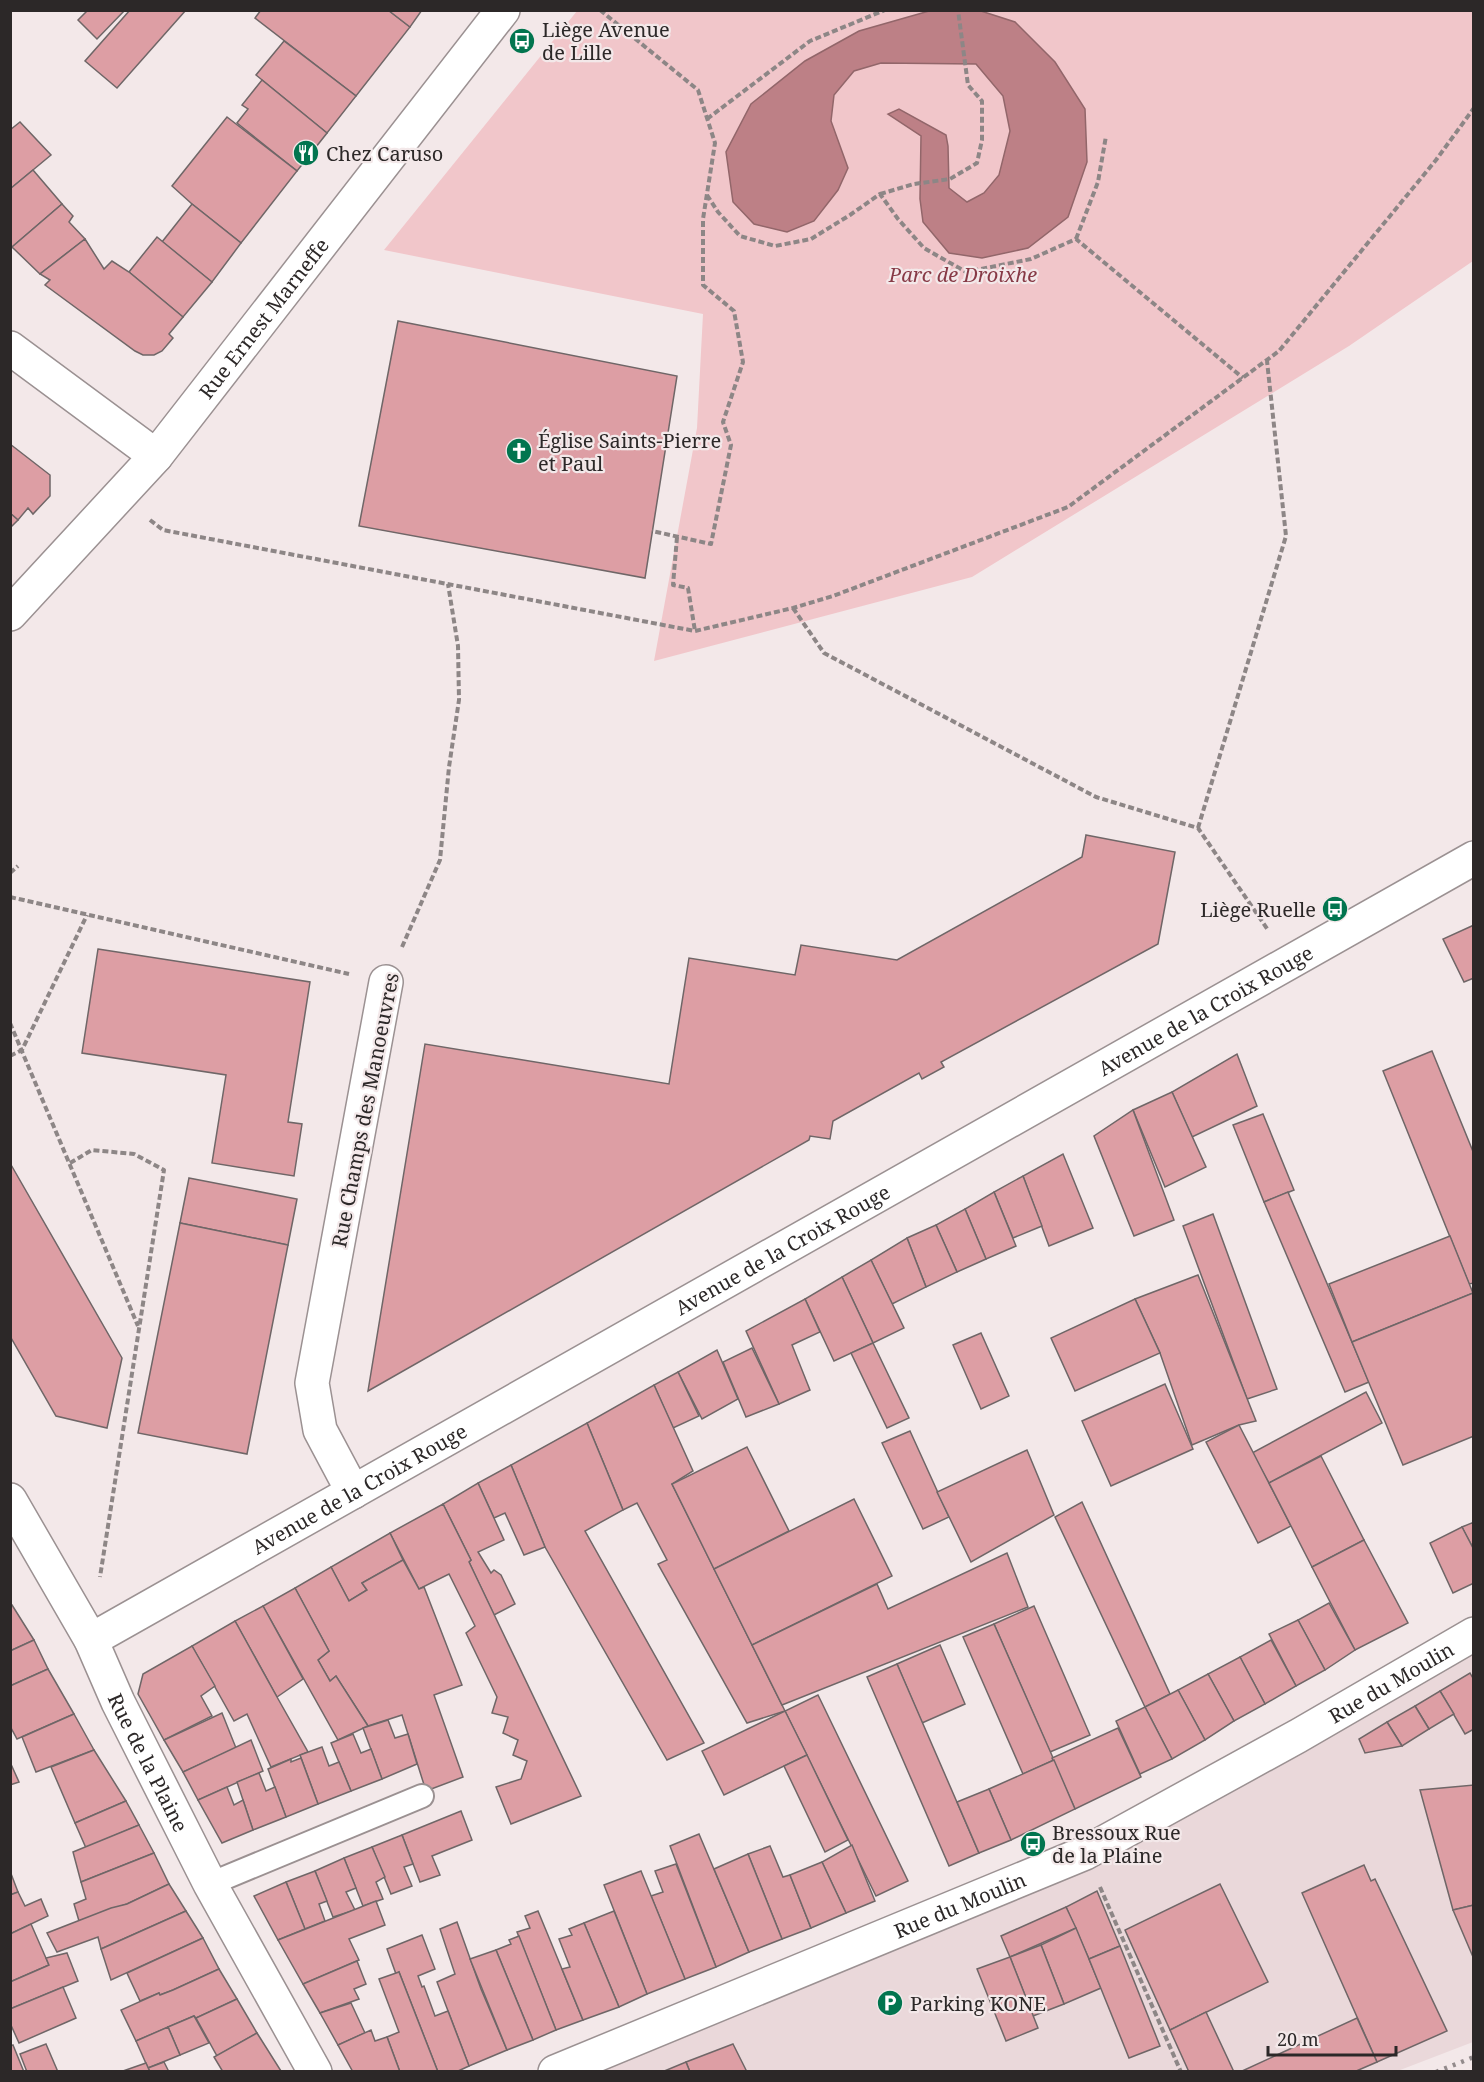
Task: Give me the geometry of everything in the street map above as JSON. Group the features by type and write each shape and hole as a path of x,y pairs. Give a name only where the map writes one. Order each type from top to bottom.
{"street":[{"name":"Rue Ernest Marneffe","path":"10,614 156,456 503,10"},
{"path":"10,348 156,456"},
{"name":"Avenue de la Croix Rouge","path":"90,1640 1473,858"},
{"name":"Rue Champs des Manoeuvres","path":"353,1492 320,1430 312,1383 386,982"},
{"name":"Rue de la Plaine","path":"10,1500 90,1640 118,1702 210,1884 315,2072"},
{"name":"Rue du Moulin","path":"555,2072 1085,1853 1299,1736 1473,1634"}],"lane":[{"path":"210,1884 422,1796"}],"path":[{"path":"600,10 698,90 716,143 703,219 703,285 734,311 743,362 723,422 731,445 711,544 652,531"},
{"path":"707,119 810,41 885,10"},
{"path":"707,195 718,212 740,236 775,246 811,238 880,194 914,184 950,179 977,163 982,140 982,101 968,85 958,10"},
{"path":"118,495 163,530 695,631 793,608 833,596 1068,507 1279,351 1428,170 1473,108"},
{"path":"880,194 898,219 924,248 966,272 1031,259 1076,238 1098,182 1106,136"},
{"path":"1076,238 1243,378"},
{"path":"1198,828 1286,536 1267,360"},
{"path":"677,537 673,585 688,588 695,631"},
{"name":"Rue Champs des Manoeuvres","path":"386,982 440,860 448,767 459,700 458,646 448,584"},
{"path":"793,608 824,653 1096,797 1198,828 1289,962"},
{"path":"10,873 18,866"},
{"path":"10,897 386,982"},
{"path":"10,1056 22,1050 87,915"},
{"path":"10,1023 138,1326"},
{"path":"70,1163 92,1150 134,1154 164,1170 100,1581"},
{"path":"1085,1853 1181,2072"}],"shaded area":[{"path":"929,11 981,11 1015,22 1055,62 1085,109 1087,162 1068,217 1028,248 982,258 949,253 923,222 920,199 921,136 888,114 899,109 946,135 949,188 967,202 984,193 999,175 1010,131 1003,96 976,64 881,63 854,71 834,95 831,121 848,168 838,190 814,221 787,232 754,224 733,202 726,152 751,104 805,61 859,31"},
{"path":"1473,1626 1473,2042 1395,2072 583,2072 1085,1853"}],"green space":[{"name":"Parc de Droixhe","path":"577,11 1473,11 1473,261 1349,346 972,577 654,661 697,428 703,314 384,250"}],"building":[{"path":"88,10 125,10 97,39 78,20"},
{"path":"130,10 186,10 117,88 85,61"},
{"path":"261,10 388,10 410,27 356,96 255,18"},
{"path":"388,10 422,10 410,27"},
{"path":"284,41 356,96 327,133 256,75"},
{"path":"262,80 327,133 297,171 237,123 248,109 242,105"},
{"path":"227,117 297,171 241,243 172,186"},
{"path":"20,122 51,155 10,189 10,130"},
{"path":"33,170 62,204 12,247 10,245 10,189"},
{"path":"62,204 73,216 69,222 85,239 40,274 12,247"},
{"path":"192,204 241,243 212,282 162,242"},
{"path":"157,237 212,282 183,317 129,272"},
{"path":"85,239 104,269 112,261 129,272 183,317 169,334 173,338 162,351 154,355 143,355 135,351 45,285 50,280 40,274"},
{"name":"Église Saints-Pierre et Paul","path":"398,321 677,376 645,578 359,526"},
{"path":"10,444 50,475 50,496 33,514 28,508 18,520 10,513"},
{"path":"10,513 18,520 10,528"},
{"path":"1086,835 1175,852 1158,944 941,1062 944,1067 922,1079 919,1073 833,1121 830,1139 810,1136 809,1140 368,1391 425,1044 669,1084 689,958 795,975 801,945 897,960 1082,857"},
{"path":"1474,925 1474,978 1464,982 1443,939"},
{"path":"98,949 310,982 288,1122 302,1124 294,1176 212,1163 226,1075 82,1053"},
{"path":"1432,1051 1474,1154 1474,1283 1469,1284 1383,1071"},
{"path":"1237,1054 1257,1106 1192,1137 1172,1092"},
{"path":"1172,1092 1206,1167 1165,1187 1133,1110"},
{"path":"1133,1110 1174,1220 1134,1236 1094,1136"},
{"path":"1263,1114 1294,1190 1264,1202 1233,1125"},
{"path":"1063,1154 1093,1228 1049,1246 1023,1176"},
{"path":"10,1163 122,1358 107,1428 56,1416 10,1336"},
{"path":"1023,1176 1042,1226 1013,1238 994,1192"},
{"path":"189,1178 297,1199 288,1245 180,1223"},
{"path":"994,1192 1016,1246 986,1259 965,1209"},
{"path":"1288,1192 1369,1382 1345,1392 1264,1202"},
{"path":"965,1209 986,1259 957,1272 936,1225"},
{"path":"1213,1214 1277,1389 1247,1399 1183,1226"},
{"path":"180,1223 288,1245 247,1454 138,1433"},
{"path":"936,1225 957,1272 926,1287 907,1238"},
{"path":"1450,1236 1473,1293 1352,1342 1329,1284"},
{"path":"907,1238 926,1287 892,1304 871,1260"},
{"path":"871,1260 904,1328 873,1343 842,1277"},
{"path":"1198,1275 1256,1421 1239,1425 1192,1445 1160,1353 1135,1299"},
{"path":"842,1277 873,1343 834,1361 805,1299"},
{"path":"1473,1293 1474,1436 1403,1465 1352,1342"},
{"path":"805,1299 820,1332 792,1345 810,1390 779,1404 746,1331"},
{"path":"1135,1299 1160,1353 1075,1391 1051,1338"},
{"path":"981,1333 1009,1396 981,1409 953,1345"},
{"path":"873,1343 909,1418 887,1428 851,1353"},
{"path":"752,1348 779,1404 746,1417 723,1362"},
{"path":"717,1350 738,1399 702,1419 678,1372"},
{"path":"678,1372 699,1416 673,1428 654,1385"},
{"path":"1165,1384 1193,1449 1111,1486 1082,1421"},
{"path":"654,1385 693,1471 672,1484 785,1711 747,1723 658,1564 667,1560 637,1503 623,1510 587,1423"},
{"path":"1366,1392 1382,1423 1269,1483 1252,1453"},
{"path":"587,1423 623,1510 585,1531 704,1743 667,1760 545,1547 511,1465"},
{"path":"1239,1425 1291,1526 1258,1543 1206,1442"},
{"path":"910,1431 949,1517 923,1529 882,1443"},
{"path":"747,1447 789,1531 714,1569 672,1484"},
{"path":"1027,1450 1054,1515 971,1562 937,1492"},
{"path":"1321,1456 1364,1540 1312,1567 1269,1483"},
{"path":"511,1465 545,1547 524,1555 505,1513 494,1518 478,1483"},
{"path":"478,1483 504,1540 478,1552 491,1573 494,1570 501,1575 515,1604 494,1615 469,1562 471,1560 443,1504"},
{"path":"854,1499 892,1576 752,1645 714,1569"},
{"path":"1082,1502 1170,1694 1145,1707 1055,1517"},
{"path":"443,1504 581,1796 511,1824 496,1787 521,1779 527,1761 513,1755 518,1740 503,1733 508,1717 492,1713 497,1697 466,1633 475,1626 449,1574 419,1589 390,1533"},
{"path":"1474,1522 1474,1550 1462,1527"},
{"path":"1462,1527 1474,1550 1474,1583 1453,1593 1430,1543"},
{"path":"390,1533 403,1560 362,1583 367,1590 349,1601 331,1567"},
{"path":"1364,1540 1408,1623 1355,1650 1312,1567"},
{"path":"1007,1553 1028,1607 782,1705 752,1645 877,1584 888,1609"},
{"path":"403,1560 419,1589 424,1587 462,1685 434,1695 463,1777 426,1791 402,1715 368,1726 336,1676 330,1681 318,1660 329,1651 295,1588 331,1567 349,1601 367,1590 362,1583"},
{"path":"295,1588 329,1651 318,1660 330,1681 336,1676 368,1726 338,1740 263,1606"},
{"path":"1329,1603 1355,1650 1325,1670 1298,1620"},
{"path":"12,1605 34,1640 10,1651 10,1606"},
{"path":"263,1606 303,1679 277,1697 235,1621"},
{"path":"1034,1606 1090,1735 1050,1752 994,1624"},
{"path":"1298,1620 1325,1670 1296,1686 1269,1634"},
{"path":"235,1621 308,1752 271,1767 247,1714 234,1721 192,1646"},
{"path":"994,1624 1054,1760 1023,1774 963,1637"},
{"path":"34,1640 48,1669 10,1686 10,1651"},
{"path":"1271,1640 1296,1686 1265,1704 1240,1657"},
{"path":"940,1645 965,1704 922,1723 897,1664"},
{"path":"192,1646 215,1686 201,1696 212,1716 164,1740 138,1694 143,1674"},
{"path":"1240,1657 1265,1704 1234,1721 1208,1674"},
{"path":"897,1664 979,1853 949,1866 867,1677"},
{"path":"48,1669 74,1714 17,1739 10,1726 10,1686"},
{"path":"1470,1673 1474,1680 1474,1729 1465,1734 1440,1691"},
{"path":"1208,1674 1234,1721 1205,1740 1178,1690"},
{"path":"1178,1690 1205,1740 1172,1759 1145,1707"},
{"path":"1440,1691 1454,1714 1429,1729 1415,1706"},
{"path":"818,1695 908,1881 876,1896 785,1711"},
{"path":"1415,1706 1429,1729 1402,1746 1387,1722"},
{"path":"1145,1707 1172,1759 1140,1774 1116,1721"},
{"path":"785,1711 807,1755 724,1795 702,1751"},
{"path":"222,1713 236,1748 183,1772 164,1740"},
{"path":"74,1714 94,1750 36,1772 22,1737"},
{"path":"388,1720 395,1738 408,1734 417,1764 382,1779 363,1728"},
{"path":"1387,1722 1402,1746 1365,1753 1359,1739"},
{"path":"1118,1728 1141,1777 1075,1809 1052,1758"},
{"path":"353,1734 361,1753 371,1749 382,1779 351,1791 331,1743"},
{"path":"251,1740 263,1771 198,1800 183,1772"},
{"path":"322,1747 329,1766 339,1762 351,1791 318,1804 300,1755"},
{"path":"94,1750 126,1801 75,1823 51,1767"},
{"path":"807,1755 848,1840 825,1852 784,1766"},
{"path":"301,1758 318,1804 286,1817 268,1769 291,1759 291,1762"},
{"path":"1054,1760 1075,1809 1011,1840 989,1789"},
{"path":"10,1762 19,1782 10,1785"},
{"path":"259,1773 266,1791 275,1787 286,1817 253,1830 237,1782"},
{"path":"1474,1785 1474,1905 1453,1910 1420,1790"},
{"path":"227,1787 234,1805 243,1800 253,1830 222,1843 198,1800"},
{"path":"989,1789 1011,1840 979,1853 957,1802"},
{"path":"126,1801 139,1825 86,1848 75,1823"},
{"path":"461,1811 472,1840 432,1856 440,1875 420,1882 402,1835"},
{"path":"139,1825 154,1853 81,1882 73,1852"},
{"path":"699,1834 749,1952 716,1967 670,1846"},
{"path":"402,1835 413,1864 404,1867 412,1886 391,1894 372,1847"},
{"path":"852,1845 875,1901 846,1913 822,1862"},
{"path":"770,1846 783,1877 790,1875 811,1928 782,1939 748,1854"},
{"path":"372,1847 385,1877 376,1882 383,1899 363,1906 344,1858"},
{"path":"154,1853 169,1884 127,1904 79,1921 74,1904 86,1899 81,1882"},
{"path":"748,1854 782,1939 749,1952 714,1869"},
{"path":"344,1858 356,1888 346,1892 355,1910 333,1917 315,1871"},
{"path":"822,1862 846,1913 811,1928 790,1875"},
{"path":"676,1864 716,1967 685,1979 651,1896 663,1892 655,1871"},
{"path":"1364,1865 1371,1881 1375,1879 1447,2031 1377,2062 1302,1893"},
{"path":"10,1871 18,1892 10,1895"},
{"path":"315,1871 327,1901 319,1904 325,1921 305,1929 286,1882"},
{"path":"641,1871 685,1979 647,1994 604,1885"},
{"path":"286,1882 305,1929 278,1940 254,1896"},
{"path":"169,1884 186,1911 101,1949 98,1937 57,1952 47,1933 127,1904"},
{"path":"1220,1884 1268,1982 1170,2030 1125,1930"},
{"path":"1097,1891 1120,1946 1089,1959 1066,1907"},
{"path":"18,1892 25,1906 41,1899 48,1916 10,1934 10,1895"},
{"path":"376,1901 385,1925 349,1939 359,1960 303,1984 278,1940"},
{"path":"1474,1905 1474,1956 1473,1957 1453,1910"},
{"path":"1066,1907 1076,1928 1010,1957 1001,1936"},
{"path":"186,1911 203,1938 111,1980 101,1949"},
{"path":"538,1911 583,2020 556,2030 517,1932 530,1928 525,1916"},
{"path":"614,1911 647,1994 619,2007 584,1923"},
{"path":"457,1922 481,1989 507,2050 469,2066 437,1982 455,1974 440,1929"},
{"path":"584,1923 619,2007 583,2020 562,1969 570,1967 559,1939 572,1935 569,1929"},
{"path":"31,1924 49,1965 10,1982 10,1934"},
{"path":"1076,1928 1101,1988 1064,2004 1041,1945"},
{"path":"422,1935 435,1969 418,1976 435,2016 448,2011 469,2066 456,2072 438,2072 399,1972 396,1974 387,1949"},
{"path":"519,1936 556,2030 533,2040 496,1950 511,1944 509,1940"},
{"path":"203,1938 219,1969 173,1990 140,2001 127,1973"},
{"path":"1041,1945 1064,2004 1033,2016 1010,1957"},
{"path":"1120,1946 1160,2046 1129,2058 1089,1959"},
{"path":"496,1950 533,2040 507,2050 470,1959"},
{"path":"67,1953 78,1981 10,2009 10,1982 49,1965 46,1958"},
{"path":"1010,1957 1038,2028 1006,2041 977,1969"},
{"path":"357,1961 366,1984 354,1989 359,1999 320,2013 303,1984"},
{"path":"219,1969 237,1999 196,2018 194,2016 136,2041 121,2010"},
{"path":"399,1972 438,2072 400,2072 387,2037 399,2032 379,1979"},
{"path":"63,1987 76,2018 19,2043 10,2023 10,2009"},
{"path":"237,1999 257,2033 217,2056 196,2018"},
{"path":"351,2003 365,2033 338,2045 320,2013"},
{"path":"1206,2012 1234,2072 1189,2072 1170,2030"},
{"path":"194,2016 209,2043 180,2055 168,2027"},
{"path":"1357,2018 1377,2062 1354,2072 1240,2072"},
{"path":"168,2027 180,2055 148,2068 136,2041"},
{"path":"371,2030 375,2041 387,2037 400,2072 353,2072 338,2045"},
{"path":"257,2033 281,2071 223,2072 214,2057"},
{"path":"46,2044 58,2072 27,2072 20,2054"},
{"path":"733,2044 747,2072 690,2072 686,2062"},
{"path":"13,2045 24,2072 10,2072 10,2046"},
{"path":"164,2062 169,2072 150,2072 148,2068"},
{"path":"686,2062 690,2072 662,2072"},
{"path":"146,2063 150,2072 123,2071"}],"railway":[{"path":"1436,2072 1474,2057"}],"place":[{"name":"Liège Avenue de Lille","path":"522,41"},
{"name":"Chez Caruso","path":"306,153"},
{"name":"Église Saints-Pierre et Paul","path":"519,451"},
{"name":"Liège Ruelle","path":"1335,909"},
{"name":"Bressoux Rue de la Plaine","path":"1033,1844"},
{"name":"Parking KONE","path":"890,2003"}]}
